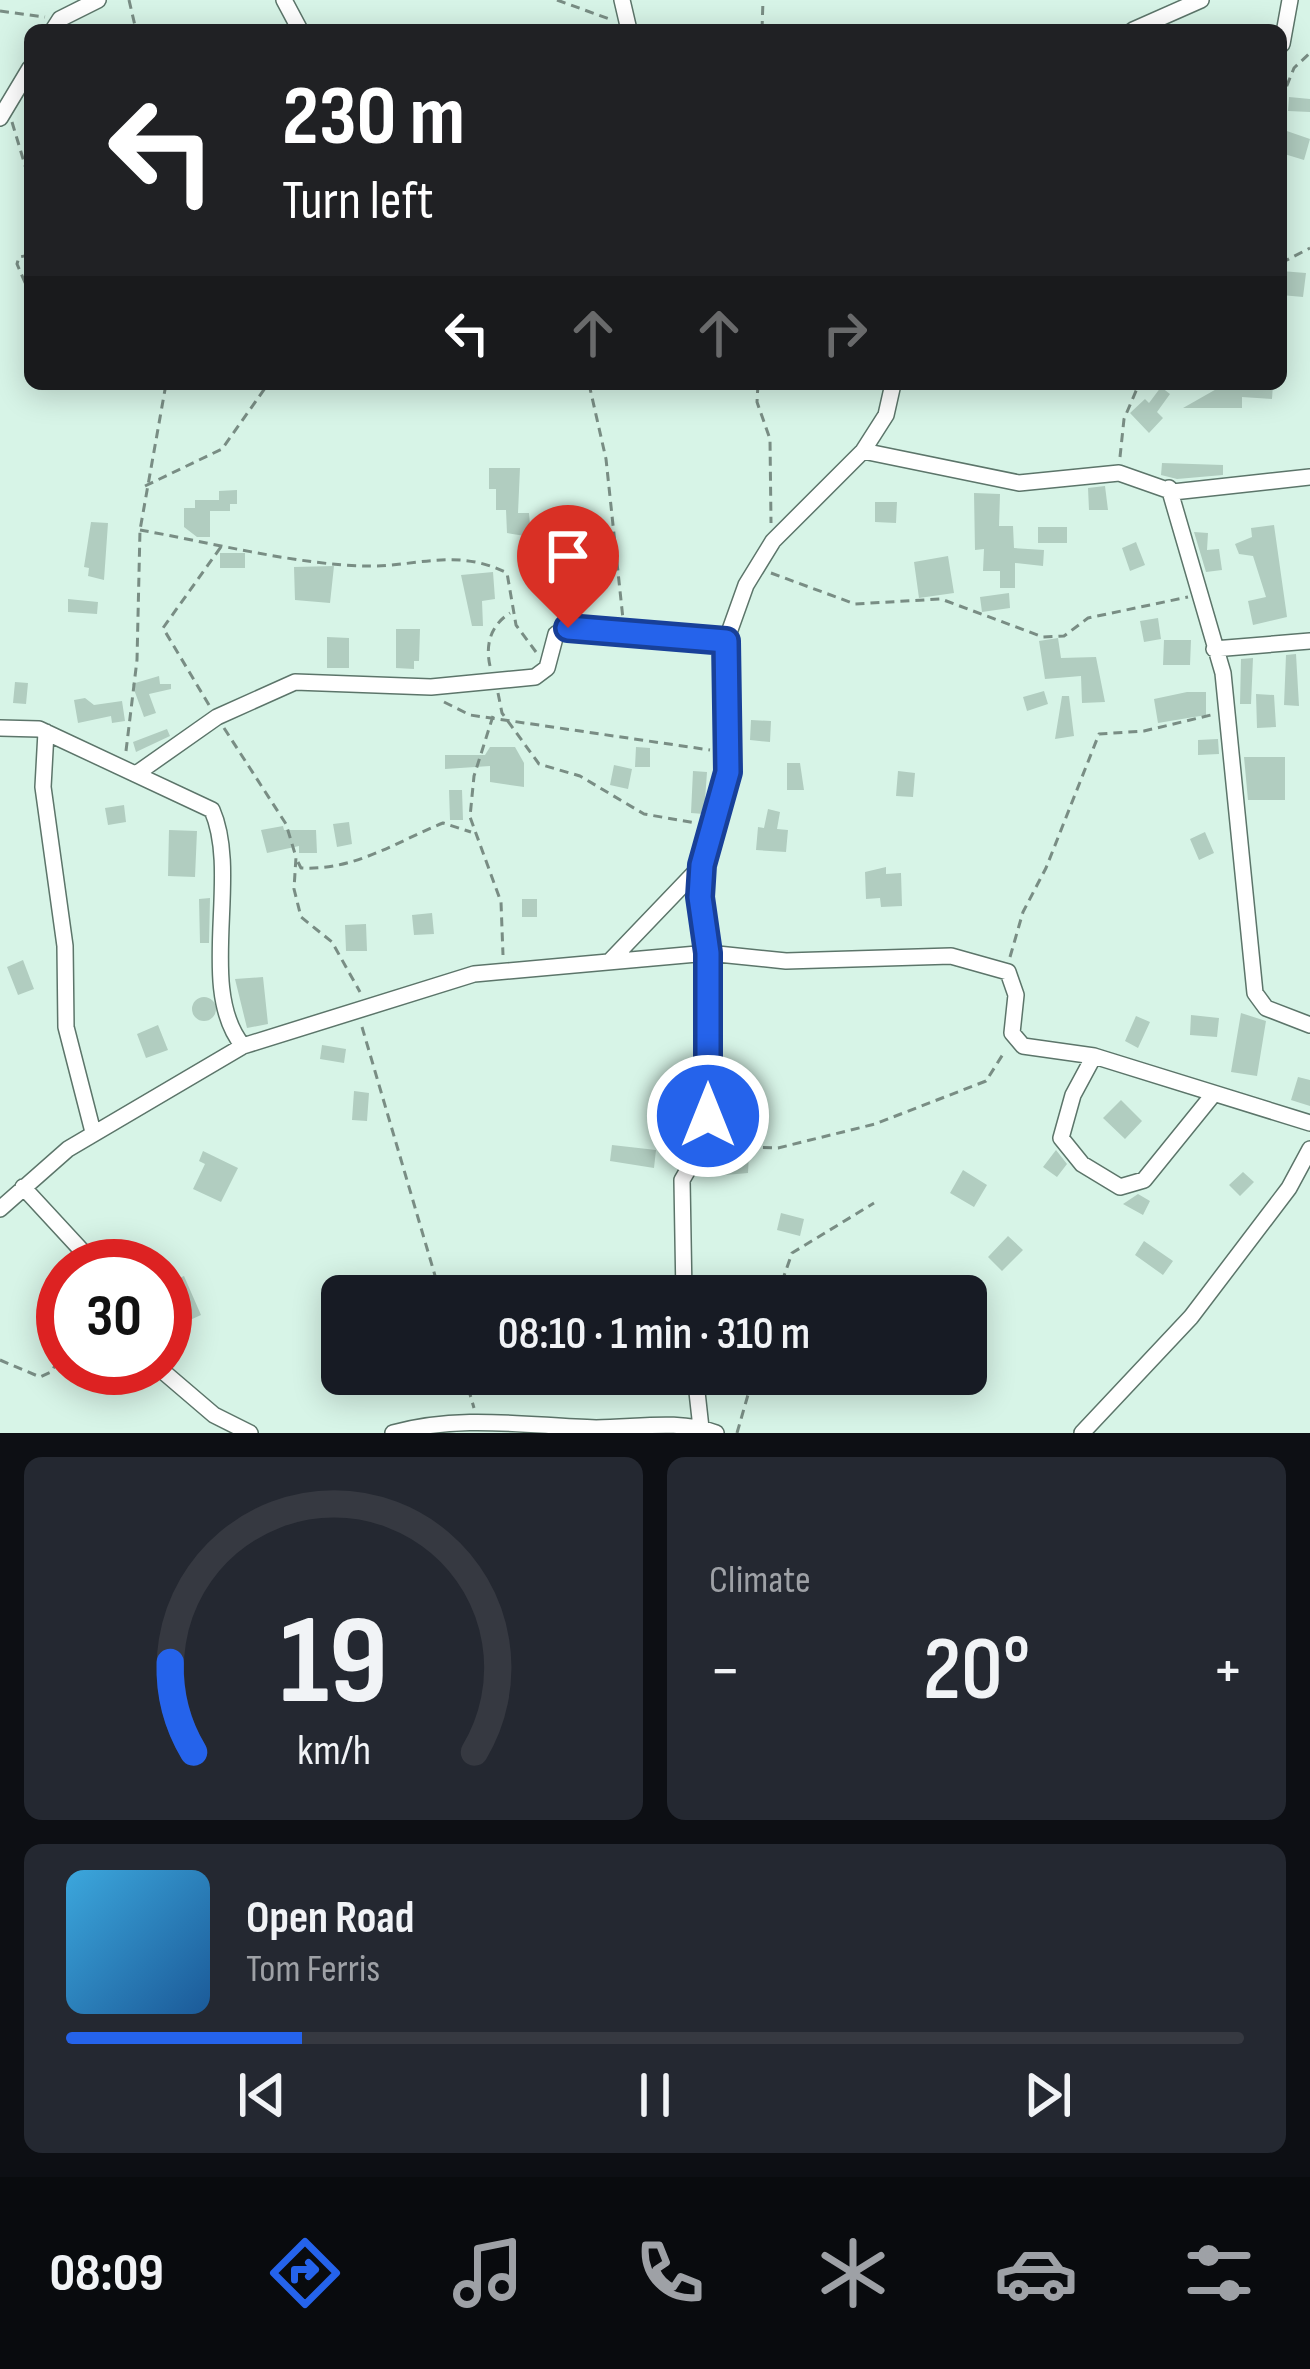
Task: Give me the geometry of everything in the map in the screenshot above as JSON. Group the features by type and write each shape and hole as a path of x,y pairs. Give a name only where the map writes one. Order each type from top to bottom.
{"street":[{"path":"59,24 98,0"},
{"path":"1147,24 1201,0"},
{"path":"1,117 24,78"},
{"path":"684,1275 682,1180 703,1144 708,1116 708,953 701,920 702,865 727,786 726,641 773,541 863,451 886,415 892,390"},
{"path":"863,451 1019,483 1119,473 1169,488 1257,486 1310,477"},
{"path":"1169,488 1228,709 1255,992 1266,1008 1310,1025"},
{"path":"130,771 217,717 295,682 431,687 535,676 547,668 556,634 568,628 726,641"},
{"path":"1214,649 1310,641"},
{"path":"0,728 26,726 46,732 201,803 215,818 226,1010 243,1046"},
{"path":"46,732 43,787 65,946 66,1027 93,1132"},
{"path":"611,960 702,865"},
{"path":"0,1209 14,1190 93,1132 243,1046 361,1007 503,969 708,953 787,961 951,956 1001,968 1014,982 1012,1033 1024,1046 1094,1056 1310,1123"},
{"path":"1094,1056 1073,1095 1060,1138 1082,1164 1120,1187 1144,1180 1212,1096"},
{"path":"1082,1433 1190,1317 1279,1203 1310,1149"},
{"path":"14,1190 67,1239"},
{"path":"191,1395 214,1414 250,1433"},
{"path":"393,1433 478,1421 709,1430 700,1395"}],"path":[{"path":"557,0 620,24"},
{"path":"0,11 53,24"},
{"path":"1287,85 1294,68 1310,53"},
{"path":"1,117 18,129 24,156"},
{"path":"24,256 16,264 24,281"},
{"path":"130,771 140,530 165,390"},
{"path":"145,485 222,448 264,390"},
{"path":"590,390 606,459 623,629"},
{"path":"758,390 770,439 773,541"},
{"path":"1119,473 1124,418 1136,390"},
{"path":"140,530 371,566 421,557 492,565 507,573 512,612 547,668"},
{"path":"223,544 163,628 286,824 301,868 360,861 443,823 473,833"},
{"path":"758,566 786,582 855,604 941,599 1043,638 1064,636 1088,618 1196,594"},
{"path":"512,612 498,621 488,641 504,716 539,764 580,776 644,814 715,826"},
{"path":"431,687 456,711 728,752"},
{"path":"1001,968 1016,948 1023,912 1046,868 1099,734 1144,731 1228,709"},
{"path":"494,716 472,789 473,833 501,902 503,969"},
{"path":"296,857 294,889 301,917 332,942 361,1007 436,1275"},
{"path":"703,1144 778,1148 874,1124 986,1081 1012,1033"},
{"path":"784,1275 792,1253 874,1203"},
{"path":"0,1360 36,1375"},
{"path":"470,1395 478,1421"},
{"path":"737,1433 748,1395"}],"building":[{"path":"1289,97 1310,99 1310,112 1288,111"},
{"path":"1287,131 1310,139 1304,160 1287,155"},
{"path":"1287,271 1306,273 1303,297 1287,296"},
{"path":"1159,390 1170,394 1157,412 1163,418 1149,433 1130,413 1145,399 1149,403"},
{"path":"1215,390 1273,390 1272,399 1242,397 1242,408 1183,408"},
{"path":"1162,463 1223,465 1223,475 1177,479 1161,475"},
{"path":"489,468 520,468 518,513 529,513 531,537 507,533 506,510 496,510 496,489 489,489"},
{"path":"1105,486 1108,510 1089,510 1088,488"},
{"path":"237,490 237,504 230,504 230,511 210,511 210,537 197,537 184,527 184,508 195,508 195,500 219,500 219,491"},
{"path":"974,493 1000,494 999,526 1013,526 1014,548 1044,550 1043,566 1015,563 1015,588 1000,588 1000,571 983,571 984,549 975,550"},
{"path":"875,502 897,502 896,523 875,522"},
{"path":"91,522 108,523 104,580 88,576 89,568 84,567"},
{"path":"1274,525 1287,617 1253,625 1248,601 1266,597 1253,556 1239,554 1235,544 1252,537 1251,528"},
{"path":"1038,527 1067,527 1067,543 1038,543"},
{"path":"1194,532 1208,533 1207,550 1219,549 1222,570 1206,572"},
{"path":"539,539 540,560 523,561 521,541"},
{"path":"1136,542 1145,565 1130,571 1122,548"},
{"path":"220,553 245,553 245,568 220,568"},
{"path":"948,556 954,593 919,598 914,562"},
{"path":"334,566 330,603 295,600 294,567"},
{"path":"493,572 495,599 482,601 483,626 472,626 461,575"},
{"path":"1009,593 1010,608 982,612 980,597"},
{"path":"68,599 98,602 97,614 68,612"},
{"path":"1158,618 1161,639 1144,642 1140,621"},
{"path":"396,629 420,629 419,661 414,661 414,669 396,668"},
{"path":"327,637 349,638 349,668 327,668"},
{"path":"1058,638 1061,658 1096,657 1105,702 1082,703 1081,676 1045,679 1039,641"},
{"path":"1164,640 1191,640 1190,665 1163,665"},
{"path":"1296,654 1299,706 1284,705 1286,655"},
{"path":"1253,658 1251,704 1240,704 1241,659"},
{"path":"159,676 160,684 171,684 171,689 149,694 156,713 144,717 132,684"},
{"path":"15,682 28,683 26,704 13,703"},
{"path":"1044,691 1048,704 1027,711 1023,697"},
{"path":"1206,692 1206,715 1158,723 1154,699"},
{"path":"1256,694 1274,695 1276,727 1257,728"},
{"path":"1062,696 1069,696 1074,736 1055,739"},
{"path":"85,698 94,705 122,701 125,721 112,723 111,716 78,723 74,700"},
{"path":"751,720 771,721 770,742 750,740"},
{"path":"167,729 170,736 136,752 133,742"},
{"path":"1218,739 1219,754 1198,755 1198,740"},
{"path":"490,747 515,747 524,763 524,787 490,782 490,766 445,769 445,755 485,755"},
{"path":"636,747 650,748 650,767 635,767"},
{"path":"1244,757 1285,757 1285,800 1248,800"},
{"path":"787,763 800,763 804,790 787,790"},
{"path":"614,765 632,769 628,789 610,785"},
{"path":"693,771 707,772 704,814 691,813"},
{"path":"898,771 915,773 913,797 896,796"},
{"path":"449,790 462,790 463,820 450,820"},
{"path":"124,805 126,822 108,825 105,808"},
{"path":"768,809 780,812 777,829 788,830 786,852 756,850 758,827 764,828"},
{"path":"349,822 352,844 337,847 333,824"},
{"path":"283,826 284,830 316,830 317,853 299,853 299,846 267,853 261,830"},
{"path":"169,830 197,831 195,877 168,876"},
{"path":"1205,832 1214,853 1199,860 1190,839"},
{"path":"886,867 886,874 901,873 902,906 881,907 880,898 866,899 865,872"},
{"path":"210,898 209,943 200,943 199,899"},
{"path":"522,899 537,899 537,917 522,917"},
{"path":"432,913 434,934 414,935 412,915"},
{"path":"366,924 367,951 346,951 345,925"},
{"path":"23,960 34,989 18,995 7,967"},
{"path":"263,977 268,1024 247,1028 235,979"},
{"path":"204,997 213,1000 213,1018 204,1021 195,1018 192,1009 195,1000"},
{"path":"1241,1013 1266,1021 1257,1076 1231,1072"},
{"path":"1191,1015 1219,1018 1217,1037 1190,1035"},
{"path":"1136,1016 1150,1022 1138,1048 1125,1041"},
{"path":"158,1025 168,1050 146,1058 137,1034"},
{"path":"322,1045 346,1049 344,1063 320,1059"},
{"path":"1298,1077 1310,1080 1310,1106 1291,1100"},
{"path":"354,1091 369,1093 367,1121 352,1120"},
{"path":"1121,1100 1142,1121 1125,1139 1103,1118"},
{"path":"612,1145 656,1150 654,1168 610,1161"},
{"path":"1056,1150 1067,1164 1057,1177 1043,1167"},
{"path":"203,1151 238,1168 221,1202 193,1189 205,1164 199,1161"},
{"path":"714,1153 749,1153 748,1173 714,1176"},
{"path":"963,1170 987,1185 974,1207 950,1193"},
{"path":"1243,1172 1254,1182 1240,1196 1229,1185"},
{"path":"1138,1194 1150,1201 1143,1215 1123,1204"},
{"path":"781,1213 804,1219 800,1236 777,1230"},
{"path":"1008,1236 1023,1250 1002,1271 988,1257"},
{"path":"1144,1241 1173,1261 1163,1275 1135,1255"},
{"path":"192,1294 201,1315 192,1319"}],"route":[{"path":"568,628 726,641 728,772 702,865 700,897 708,953 708,1116"}]}
